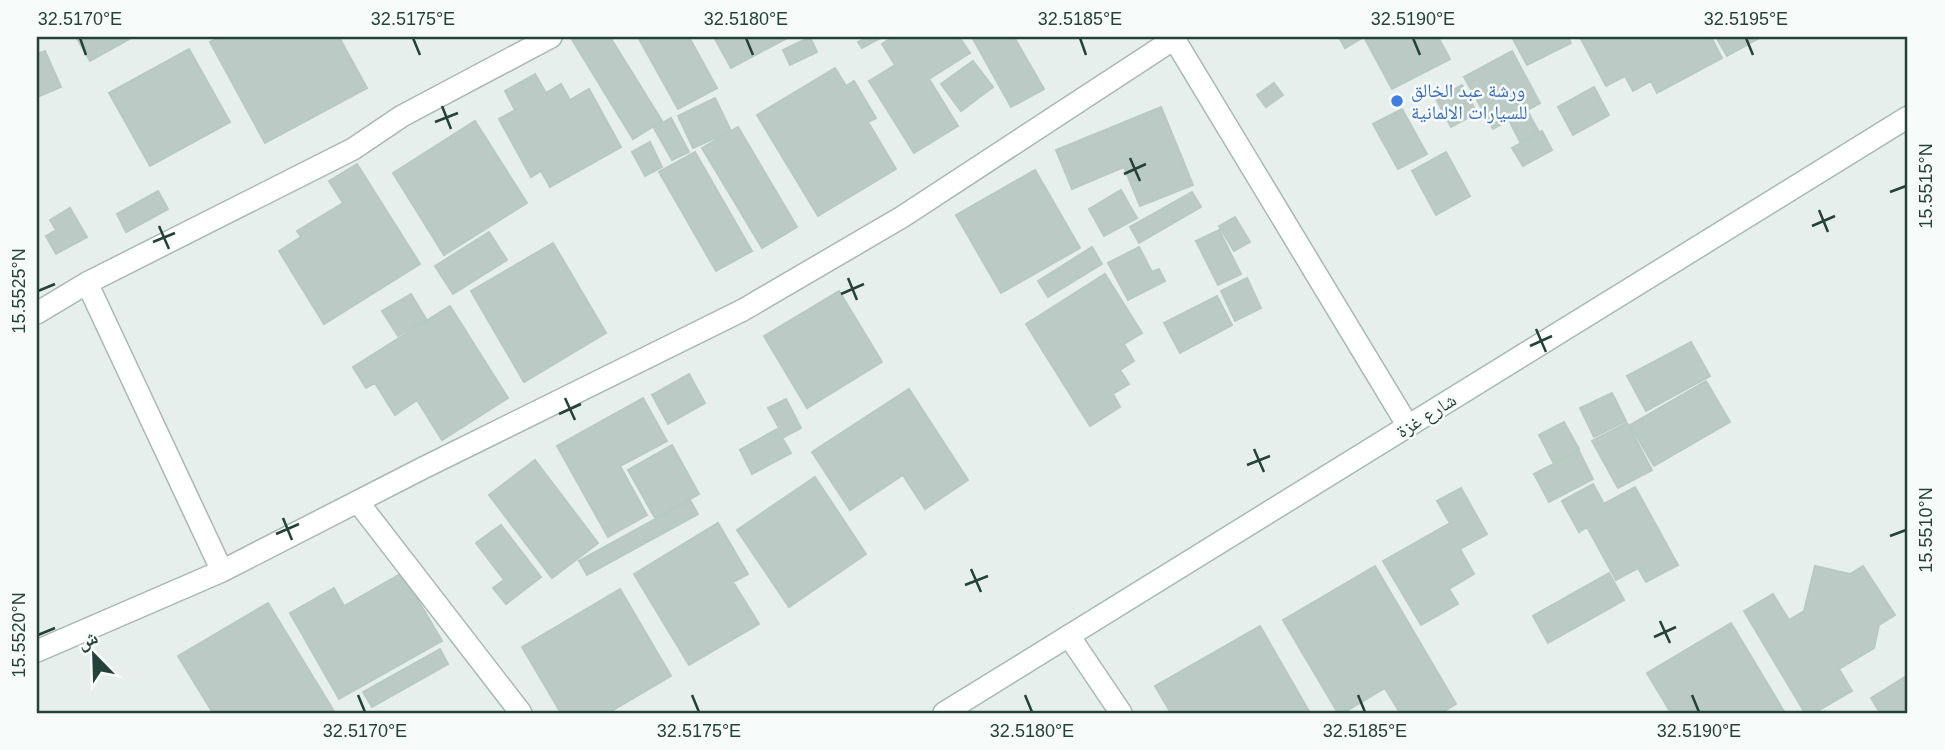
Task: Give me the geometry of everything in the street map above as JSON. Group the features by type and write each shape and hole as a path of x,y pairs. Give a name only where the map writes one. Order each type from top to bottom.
{"street":[{"path":"37,313 87,283 353,149 402,116 551,37"},
{"path":"37,651 222,571 743,310 902,217 1175,37 1408,426"},
{"name":"شارع غزة","path":"944,713 1908,117"},
{"path":"87,283 222,571"},
{"path":"358,502 521,713"},
{"path":"1069,636 1122,713"}],"building":[{"path":"76,37 133,37 90,61"},
{"path":"220,37 339,37 367,88 265,143 210,42"},
{"path":"610,37 662,121 633,139 571,38"},
{"path":"638,37 689,37 717,88 678,109"},
{"path":"714,37 789,37 731,68"},
{"path":"810,37 817,52 790,65 783,50"},
{"path":"867,37 882,37 862,48 858,42"},
{"path":"893,37 959,37 970,53 929,79 958,126 914,153 869,81 895,65 882,44"},
{"path":"972,37 1014,37 1044,89 1011,107"},
{"path":"1339,37 1361,37 1362,38 1345,48"},
{"path":"1364,37 1438,37 1450,59 1392,89"},
{"path":"1512,37 1568,37 1571,43 1527,65"},
{"path":"1580,37 1711,37 1722,58 1657,93 1651,81 1633,91 1625,76 1606,86"},
{"path":"1716,37 1761,37 1727,56"},
{"path":"189,49 230,122 150,166 109,93"},
{"path":"45,51 61,87 37,97 37,54"},
{"path":"1512,51 1540,103 1493,129 1464,77"},
{"path":"973,61 993,87 961,111 941,84"},
{"path":"835,68 846,86 854,81 876,118 868,122 896,169 818,216 757,115"},
{"path":"535,74 546,93 561,84 570,100 589,89 621,147 550,187 541,171 531,177 499,119 515,110 505,91"},
{"path":"1274,83 1283,95 1266,107 1257,95"},
{"path":"1462,85 1477,113 1451,127 1436,99"},
{"path":"1594,87 1609,115 1573,135 1558,107"},
{"path":"715,98 731,131 693,148 678,116"},
{"path":"1161,107 1193,185 1140,206 1124,167 1072,189 1056,150"},
{"path":"1402,109 1427,154 1398,169 1373,124"},
{"path":"1528,112 1539,132 1520,142 1510,122"},
{"path":"671,118 689,152 672,160 654,128"},
{"path":"475,121 527,203 444,255 393,173"},
{"path":"738,127 797,227 762,248 702,148"},
{"path":"1542,131 1552,150 1523,166 1512,148"},
{"path":"650,142 662,167 645,176 632,152"},
{"path":"695,152 752,251 716,271 659,172"},
{"path":"1446,152 1470,196 1436,215 1412,171"},
{"path":"357,164 420,264 324,324 279,251 301,237 297,231 343,203 329,181"},
{"path":"1035,170 1080,248 1001,293 956,215"},
{"path":"1121,190 1137,218 1104,236 1089,209"},
{"path":"158,191 168,209 126,232 117,214"},
{"path":"1192,192 1201,207 1139,243 1130,227"},
{"path":"70,208 87,237 56,254 46,236 56,230 50,220"},
{"path":"1235,217 1250,242 1234,251 1219,226"},
{"path":"1219,230 1241,274 1218,285 1196,241"},
{"path":"489,232 507,260 453,294 435,266"},
{"path":"553,243 606,333 524,382 471,291"},
{"path":"1092,247 1102,264 1048,297 1038,281"},
{"path":"1139,247 1152,272 1159,269 1165,281 1128,300 1108,263"},
{"path":"1105,274 1142,333 1124,344 1134,361 1120,370 1129,384 1113,394 1120,407 1090,426 1026,324"},
{"path":"1247,278 1261,308 1235,321 1221,291"},
{"path":"839,291 882,362 807,408 764,336"},
{"path":"411,294 426,319 398,336 382,311"},
{"path":"1217,296 1232,325 1180,353 1164,323"},
{"path":"450,306 508,398 442,440 417,400 395,415 375,383 366,388 353,367"},
{"path":"1691,342 1710,376 1646,411 1627,376"},
{"path":"689,374 705,403 668,424 652,395"},
{"path":"1706,381 1730,422 1654,466 1630,425"},
{"path":"909,389 968,480 925,509 903,475 850,510 812,452"},
{"path":"1612,393 1626,421 1594,437 1580,408"},
{"path":"643,398 667,441 620,466 647,515 608,537 557,446"},
{"path":"786,399 801,428 784,437 768,408"},
{"path":"1564,422 1579,449 1553,462 1539,435"},
{"path":"1627,423 1652,470 1618,488 1592,441"},
{"path":"777,429 791,453 752,474 740,450"},
{"path":"672,445 699,494 655,518 628,470"},
{"path":"1579,451 1593,479 1549,502 1534,474"},
{"path":"535,460 598,543 552,578 489,495"},
{"path":"815,477 866,554 789,607 737,530"},
{"path":"1593,484 1604,504 1635,487 1678,565 1646,582 1638,568 1616,580 1587,527 1579,532 1562,501"},
{"path":"1461,488 1487,534 1460,549 1474,574 1449,589 1458,604 1421,625 1383,561 1450,523 1437,501"},
{"path":"690,500 698,514 587,575 579,561"},
{"path":"718,523 748,574 733,582 759,624 689,665 634,574"},
{"path":"501,525 541,577 506,604 493,588 504,580 476,543"},
{"path":"1375,566 1456,704 1441,713 1400,713 1385,688 1343,713 1338,713 1283,620"},
{"path":"1815,566 1850,574 1863,566 1895,615 1879,625 1874,648 1839,669 1852,691 1814,713 1805,713 1744,611 1773,594 1789,620 1804,611"},
{"path":"402,573 442,641 339,699 290,613 334,588 344,606"},
{"path":"1609,573 1624,600 1548,643 1533,616"},
{"path":"620,589 671,676 608,713 561,713 522,647"},
{"path":"268,603 335,713 213,713 178,656"},
{"path":"1731,623 1785,713 1671,713 1647,673"},
{"path":"1260,626 1310,713 1171,713 1155,686"},
{"path":"440,649 448,664 372,707 363,692"},
{"path":"1908,675 1908,713 1880,713 1871,698"}],"place":[{"name":"ورشة عبد الخالق للسيارات الالمانية","path":"1397,101"}]}
